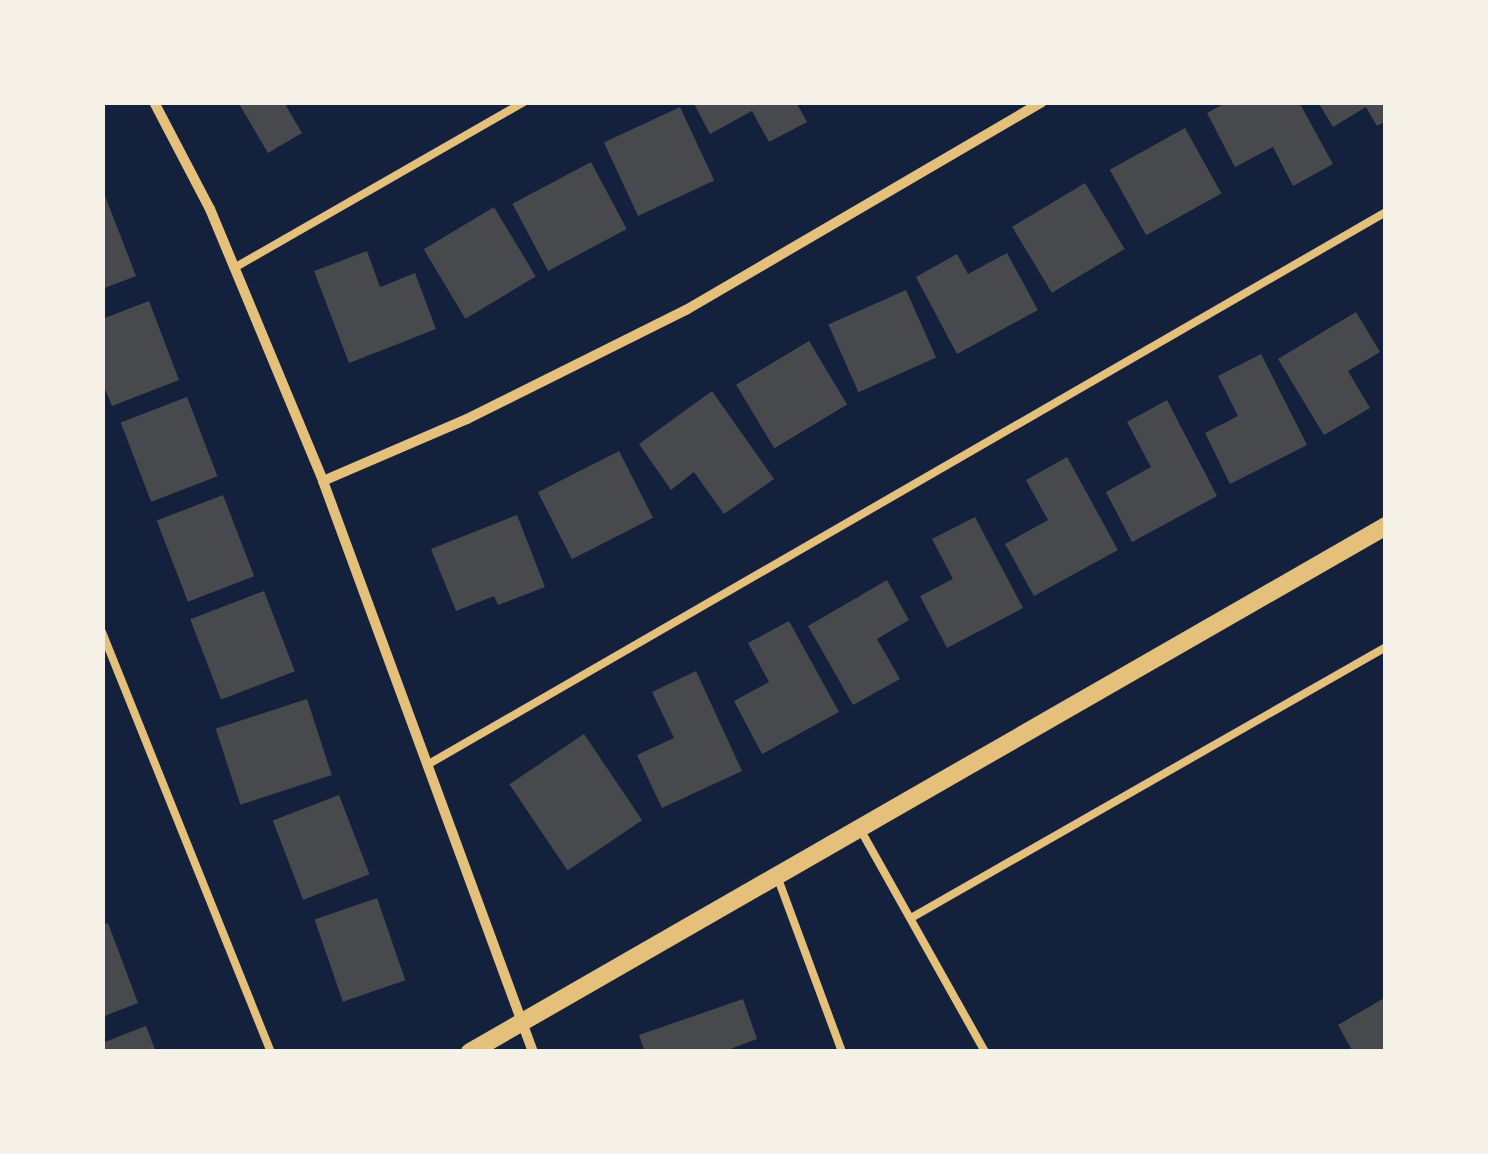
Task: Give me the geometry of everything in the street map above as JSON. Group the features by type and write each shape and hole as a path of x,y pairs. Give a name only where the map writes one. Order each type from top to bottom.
{"street":[{"path":"154,102 234,268 323,482 534,1052"},
{"path":"323,482 467,419 686,310 1042,102"},
{"path":"470,1052 1386,526"}],"lane":[{"path":"234,268 524,102"},
{"path":"427,765 1386,212"},
{"path":"102,632 272,1052"},
{"path":"911,918 1386,647"},
{"path":"860,828 985,1052"},
{"path":"777,876 842,1052"}],"building":[{"path":"238,102 292,102 286,106 302,133 268,153"},
{"path":"693,102 796,102 807,122 769,142 752,111 710,134"},
{"path":"1227,102 1299,102 1333,164 1293,186 1273,147 1235,167 1207,113"},
{"path":"1318,102 1386,102 1386,121 1377,126 1366,107 1333,127"},
{"path":"680,107 714,180 638,216 604,142"},
{"path":"1185,128 1221,194 1146,235 1110,170"},
{"path":"591,162 627,229 548,271 512,204"},
{"path":"1085,183 1125,249 1052,293 1012,227"},
{"path":"102,188 136,276 102,289"},
{"path":"494,207 536,276 465,319 424,249"},
{"path":"367,251 380,287 415,273 436,329 349,363 314,271"},
{"path":"1007,253 1038,310 957,354 916,277 957,254 968,274"},
{"path":"906,290 936,358 858,392 828,325"},
{"path":"149,301 179,380 112,406 102,382 102,319"},
{"path":"1356,312 1380,352 1348,371 1370,408 1324,435 1278,359"},
{"path":"809,341 847,404 774,448 736,385"},
{"path":"1261,354 1307,445 1230,484 1205,433 1238,416 1218,376"},
{"path":"712,391 774,479 724,514 694,472 671,490 639,444"},
{"path":"187,397 217,476 151,502 121,422"},
{"path":"1167,400 1217,496 1132,542 1106,492 1151,467 1127,422"},
{"path":"619,451 653,518 572,559 538,492"},
{"path":"1067,457 1118,550 1034,596 1005,544 1048,520 1026,480"},
{"path":"223,495 254,576 188,602 157,520"},
{"path":"517,515 545,587 498,605 494,596 456,611 431,549"},
{"path":"975,517 1023,608 947,648 920,596 953,579 932,539"},
{"path":"887,580 909,620 877,639 900,679 853,705 808,626"},
{"path":"264,591 295,671 221,700 190,619"},
{"path":"789,621 839,712 762,754 734,701 769,682 748,643"},
{"path":"696,671 742,771 662,808 637,755 674,738 652,692"},
{"path":"307,699 332,775 240,805 216,729"},
{"path":"584,734 642,820 568,871 509,784"},
{"path":"339,795 369,874 303,900 273,820"},
{"path":"377,898 405,980 343,1002 315,919"},
{"path":"108,923 138,1003 102,1017 102,925"},
{"path":"1386,997 1386,1052 1353,1052 1338,1025"},
{"path":"743,999 757,1039 722,1052 645,1052 639,1035"},
{"path":"146,1026 156,1052 102,1052 102,1043"}]}
